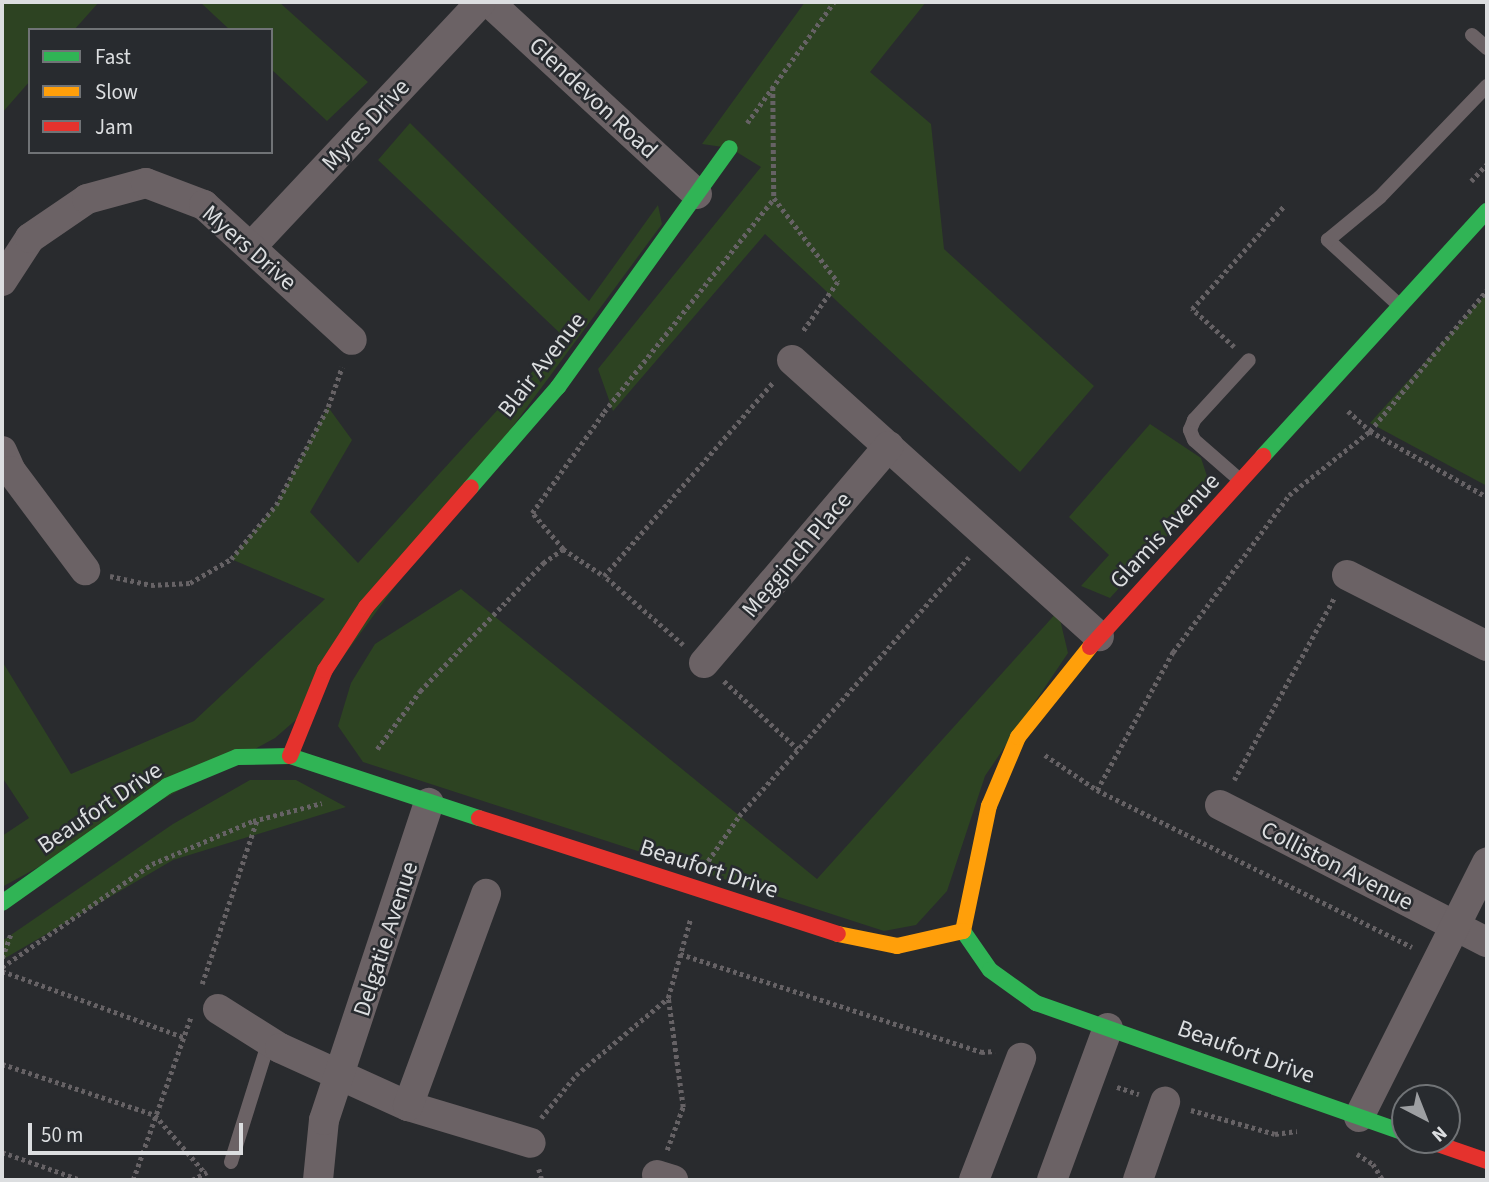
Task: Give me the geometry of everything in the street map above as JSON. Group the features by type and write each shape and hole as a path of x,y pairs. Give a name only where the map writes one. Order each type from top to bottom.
{"street":[{"name":"Myres Drive","path":"251,247 481,2"},
{"name":"Glendevon Road","path":"489,2 697,194"},
{"name":"Blair Avenue","path":"290,756 325,670 366,607 558,387 730,148"},
{"name":"Myers Drive","path":"2,281 30,238 87,199 146,183 204,205 352,340"},
{"name":"Glamis Avenue","path":"963,932 989,806 1018,737 1100,636 1487,211"},
{"path":"792,360 1100,636"},
{"name":"Megginch Place","path":"704,663 889,446"},
{"path":"2,451 11,471 86,570"},
{"path":"1347,575 1487,646"},
{"name":"Beaufort Drive","path":"2,903 167,786 237,757 290,756 816,929 897,946 963,932 990,970 1037,1003 1391,1128"},
{"name":"Delgatie Avenue","path":"318,1180 324,1120 342,1074 429,803"},
{"name":"Colliston Avenue","path":"1220,805 1487,942"},
{"path":"1359,1117 1487,862"},
{"path":"408,1106 486,894"},
{"path":"218,1009 269,1041 408,1106 531,1143"},
{"path":"1052,1180 1108,1028"},
{"path":"974,1180 1021,1058"},
{"path":"1138,1180 1165,1102"},
{"path":"1461,1152 1487,1161"}],"lane":[{"path":"1472,35 1487,48"},
{"path":"1401,307 1328,240 1380,197 1487,86"},
{"path":"1242,482 1194,440 1190,430 1194,420 1249,360"},
{"path":"231,1162 269,1041"}],"path":[{"path":"730,148 834,2"},
{"path":"604,576 792,360 802,332 838,282 774,198 773,87"},
{"path":"774,198 604,412 532,513 563,549 604,576 798,749"},
{"path":"1249,360 1192,309 1284,206"},
{"path":"1097,790 1173,652 1289,495 1370,431 1487,290"},
{"path":"86,570 151,585 190,583 231,559 276,505 328,407 352,340"},
{"path":"1370,431 1487,497"},
{"path":"665,1177 684,1107 668,998 698,889 723,837 988,536"},
{"path":"2,969 152,864 253,821 343,799 420,691 495,608 563,549"},
{"path":"1201,842 1347,575"},
{"path":"1018,737 1097,790 1438,960"},
{"path":"2,969 183,1037"},
{"path":"531,1143 551,1101 668,998"},
{"path":"2,1064 155,1115 205,1173"},
{"path":"2,1152 81,1180"}],"green space":[{"path":"2,2 99,2 76,28 28,28 28,83 2,113"},
{"path":"200,2 279,2 368,82 327,121 273,71 273,28 228,28"},
{"path":"805,2 926,2 870,72 931,124 944,249 1094,386 1020,472 765,234 613,411 598,369 761,167 730,148 702,144"},
{"path":"410,123 589,301 658,205 662,224 298,718 275,738 2,887 2,836 29,818 2,777 2,661 71,774 194,721 325,599 231,559 276,505 328,407 352,440 310,512 358,563 564,337 378,160"},
{"path":"1487,293 1487,486 1370,423"},
{"path":"1150,424 1201,458 1211,488 1110,598 1081,586 1109,555 1069,517"},
{"path":"461,589 817,879 1058,611 1068,653 985,776 947,891 916,925 884,931 363,762 338,726 351,683 375,644"},
{"path":"250,780 296,780 346,807 173,860 2,960 2,941 173,824"}],"traffic: fast":[{"path":"471,487 558,387 730,148"},
{"path":"1263,456 1487,211"},
{"path":"2,903 167,786 237,757 290,756 479,818"},
{"path":"963,931 990,970 1036,1003 1391,1128"}],"traffic: slow":[{"path":"963,931 989,806 1018,737 1090,647"},
{"path":"838,934 897,946 963,931"}],"traffic: jam":[{"path":"1090,647 1263,456"},
{"path":"290,756 325,670 366,607 471,487"},
{"path":"479,818 838,934"},
{"path":"1461,1152 1487,1161"}]}
